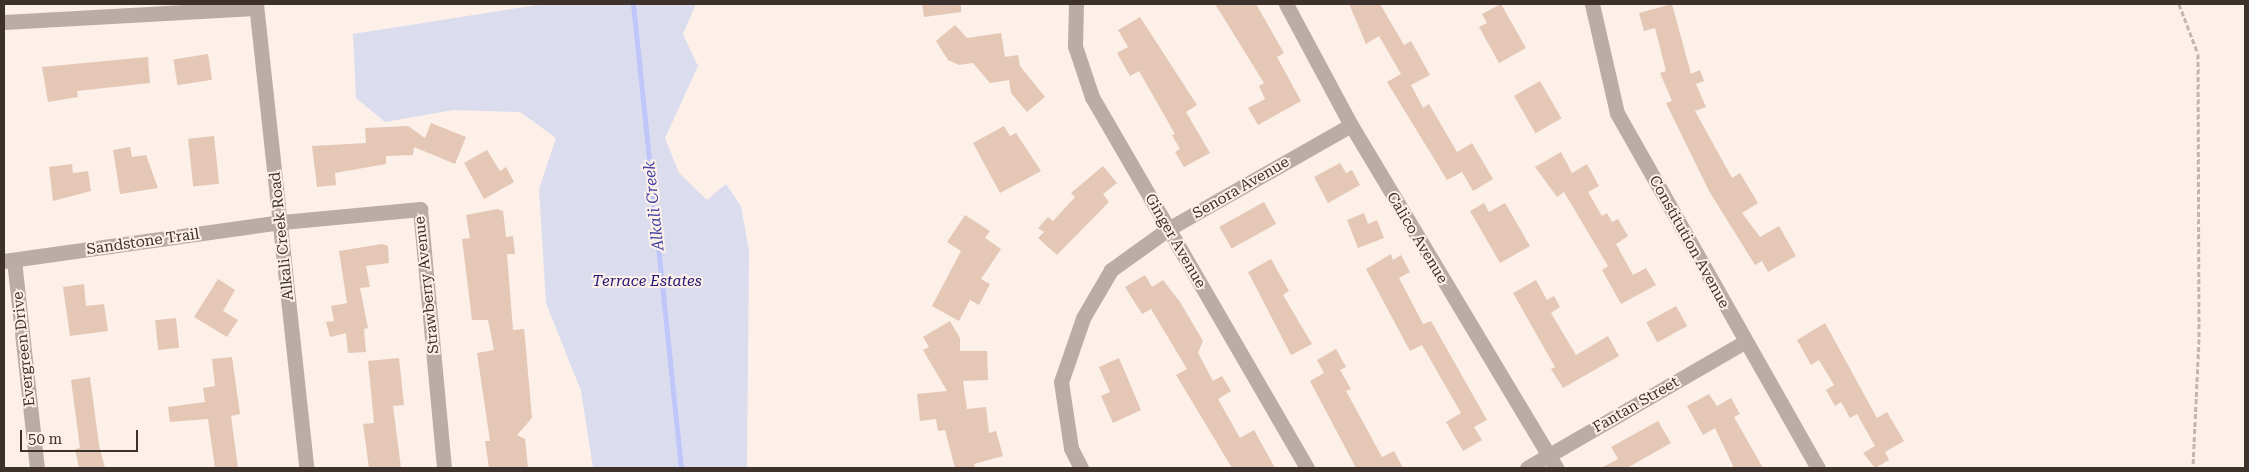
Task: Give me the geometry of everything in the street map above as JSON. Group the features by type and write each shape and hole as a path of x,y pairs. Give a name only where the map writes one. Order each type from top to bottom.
{"street":[{"name":"Ginger Avenue","path":"1076,4 1075,46 1092,97 1307,468"},
{"name":"Calico Avenue","path":"1286,4 1351,125 1553,462"},
{"name":"Constitution Avenue","path":"1592,4 1617,113 1744,342 1818,468"},
{"path":"4,22 256,6"},
{"name":"Alkali Creek Road","path":"256,6 282,222 306,468"},
{"name":"Senora Avenue","path":"1081,468 1071,448 1061,382 1083,318 1111,270 1168,229 1351,125"},
{"name":"Strawberry Avenue","path":"282,222 420,209 444,468"},
{"name":"Sandstone Trail","path":"9,261 282,222"},
{"name":"Evergreen Drive","path":"9,261 37,468"},
{"name":"Fantan Street","path":"1527,468 1553,462 1744,342"}],"path":[{"path":"2180,4 2198,54 2199,339 2193,468"}],"green space":[{"name":"Terrace Estates","path":"543,4 696,4 683,34 698,66 665,138 679,173 707,200 726,184 741,206 749,251 747,468 593,468 581,391 546,303 539,189 556,138 520,112 453,110 385,122 356,98 353,34"}],"building":[{"path":"922,4 961,4 961,12 924,17"},
{"path":"1215,4 1256,4 1284,53 1277,57 1301,101 1258,125 1248,108 1265,99 1259,86 1264,83"},
{"path":"1349,4 1380,4 1404,45 1411,41 1430,75 1411,85 1423,108 1429,104 1457,152 1472,143 1493,179 1473,191 1462,172 1447,180 1387,82 1401,74 1379,36 1366,44"},
{"path":"1501,4 1526,48 1499,63 1479,27 1487,23 1482,14"},
{"path":"1672,4 1691,74 1700,70 1704,81 1696,84 1706,107 1695,111 1732,178 1740,173 1758,203 1742,213 1760,237 1779,226 1796,256 1768,272 1762,261 1755,265 1709,191 1666,103 1672,101 1660,73 1666,71 1655,28 1644,31 1639,13"},
{"path":"1140,17 1197,105 1186,112 1210,153 1184,167 1175,152 1180,149 1172,135 1175,134 1139,71 1130,76 1117,53 1128,47 1118,30"},
{"path":"955,25 967,38 1001,33 1005,57 1018,55 1020,66 1045,97 1027,112 1011,93 1009,80 990,83 973,63 959,65 948,60 936,41"},
{"path":"208,54 212,80 177,85 173,59"},
{"path":"148,57 150,83 77,91 78,97 48,102 42,67"},
{"path":"1540,81 1562,118 1536,133 1514,96"},
{"path":"431,123 466,137 455,164 414,147 413,155 386,156 386,164 335,173 336,185 317,187 312,146 366,143 365,128 408,126 425,138"},
{"path":"1004,126 1010,136 1016,133 1041,171 1000,193 973,143"},
{"path":"214,136 219,184 193,186 188,139"},
{"path":"130,147 132,157 146,155 158,188 120,194 113,150"},
{"path":"487,150 500,171 506,167 514,182 484,199 464,163"},
{"path":"1561,152 1572,173 1587,164 1599,186 1588,192 1602,216 1607,213 1612,222 1618,219 1628,236 1616,244 1633,275 1646,268 1656,285 1621,304 1602,270 1608,266 1564,192 1557,197 1535,167"},
{"path":"1340,163 1346,173 1352,170 1360,185 1328,203 1314,177"},
{"path":"72,164 73,173 88,171 91,191 53,201 49,167"},
{"path":"1103,166 1117,183 1103,194 1109,202 1057,255 1038,238 1044,232 1038,228 1048,217 1053,221 1075,197 1071,193"},
{"path":"1264,202 1276,224 1232,249 1219,227"},
{"path":"1484,203 1489,212 1505,203 1530,246 1500,263 1470,211"},
{"path":"497,209 503,211 506,237 513,236 515,254 507,254 513,330 524,329 532,418 517,435 525,439 528,468 489,468 485,441 490,441 477,353 494,350 488,320 472,320 462,239 470,238 466,215"},
{"path":"1364,213 1368,224 1377,220 1384,238 1358,248 1347,220"},
{"path":"965,215 990,231 985,238 1001,249 981,279 990,284 979,305 970,300 959,321 932,306 961,251 947,242"},
{"path":"382,244 388,246 389,263 366,266 370,287 360,288 368,328 364,329 366,352 348,353 346,333 330,337 326,322 334,321 331,306 347,303 339,251"},
{"path":"1391,254 1393,260 1401,255 1410,272 1399,278 1423,324 1431,321 1487,420 1474,427 1482,440 1463,451 1446,422 1461,413 1422,345 1410,351 1366,269"},
{"path":"1271,259 1289,291 1283,295 1312,344 1291,355 1248,272"},
{"path":"1145,275 1152,287 1163,280 1180,302 1203,341 1198,353 1213,381 1222,376 1231,391 1218,399 1240,438 1254,430 1275,468 1232,468 1176,375 1187,369 1151,309 1142,314 1125,287"},
{"path":"218,279 235,290 223,311 238,320 227,337 194,317"},
{"path":"1536,280 1547,300 1554,296 1560,307 1551,313 1576,355 1608,336 1619,356 1563,388 1551,369 1555,367 1513,293"},
{"path":"84,284 86,306 104,304 108,331 70,336 63,287"},
{"path":"1676,306 1687,326 1657,343 1646,322"},
{"path":"176,318 179,348 158,350 155,320"},
{"path":"950,321 960,338 960,351 987,351 988,380 963,381 967,409 986,407 989,433 996,431 1003,456 974,464 975,468 955,468 945,430 938,431 936,419 920,421 917,394 947,391 923,350 929,347 923,337"},
{"path":"1825,323 1877,418 1887,412 1904,441 1885,452 1889,460 1875,468 1863,453 1875,446 1857,414 1850,418 1841,402 1835,406 1826,390 1834,385 1819,360 1811,365 1797,340"},
{"path":"1336,349 1346,367 1340,370 1351,389 1346,391 1382,457 1394,451 1403,468 1356,468 1310,381 1324,373 1317,360"},
{"path":"232,357 240,414 231,416 238,468 215,468 208,419 170,422 168,407 205,402 203,388 215,386 212,359"},
{"path":"399,358 404,405 393,406 401,468 369,468 363,424 374,423 368,361"},
{"path":"1119,358 1141,410 1113,423 1101,396 1110,392 1099,367"},
{"path":"90,377 99,445 105,468 79,468 75,449 80,448 71,380"},
{"path":"1709,394 1717,406 1731,398 1740,414 1734,417 1763,468 1734,468 1715,428 1703,435 1687,406"},
{"path":"1658,421 1671,443 1627,468 1601,468 1618,459 1611,447"}],"waterway":[{"name":"Alkali Creek","path":"633,4 681,468"}]}
